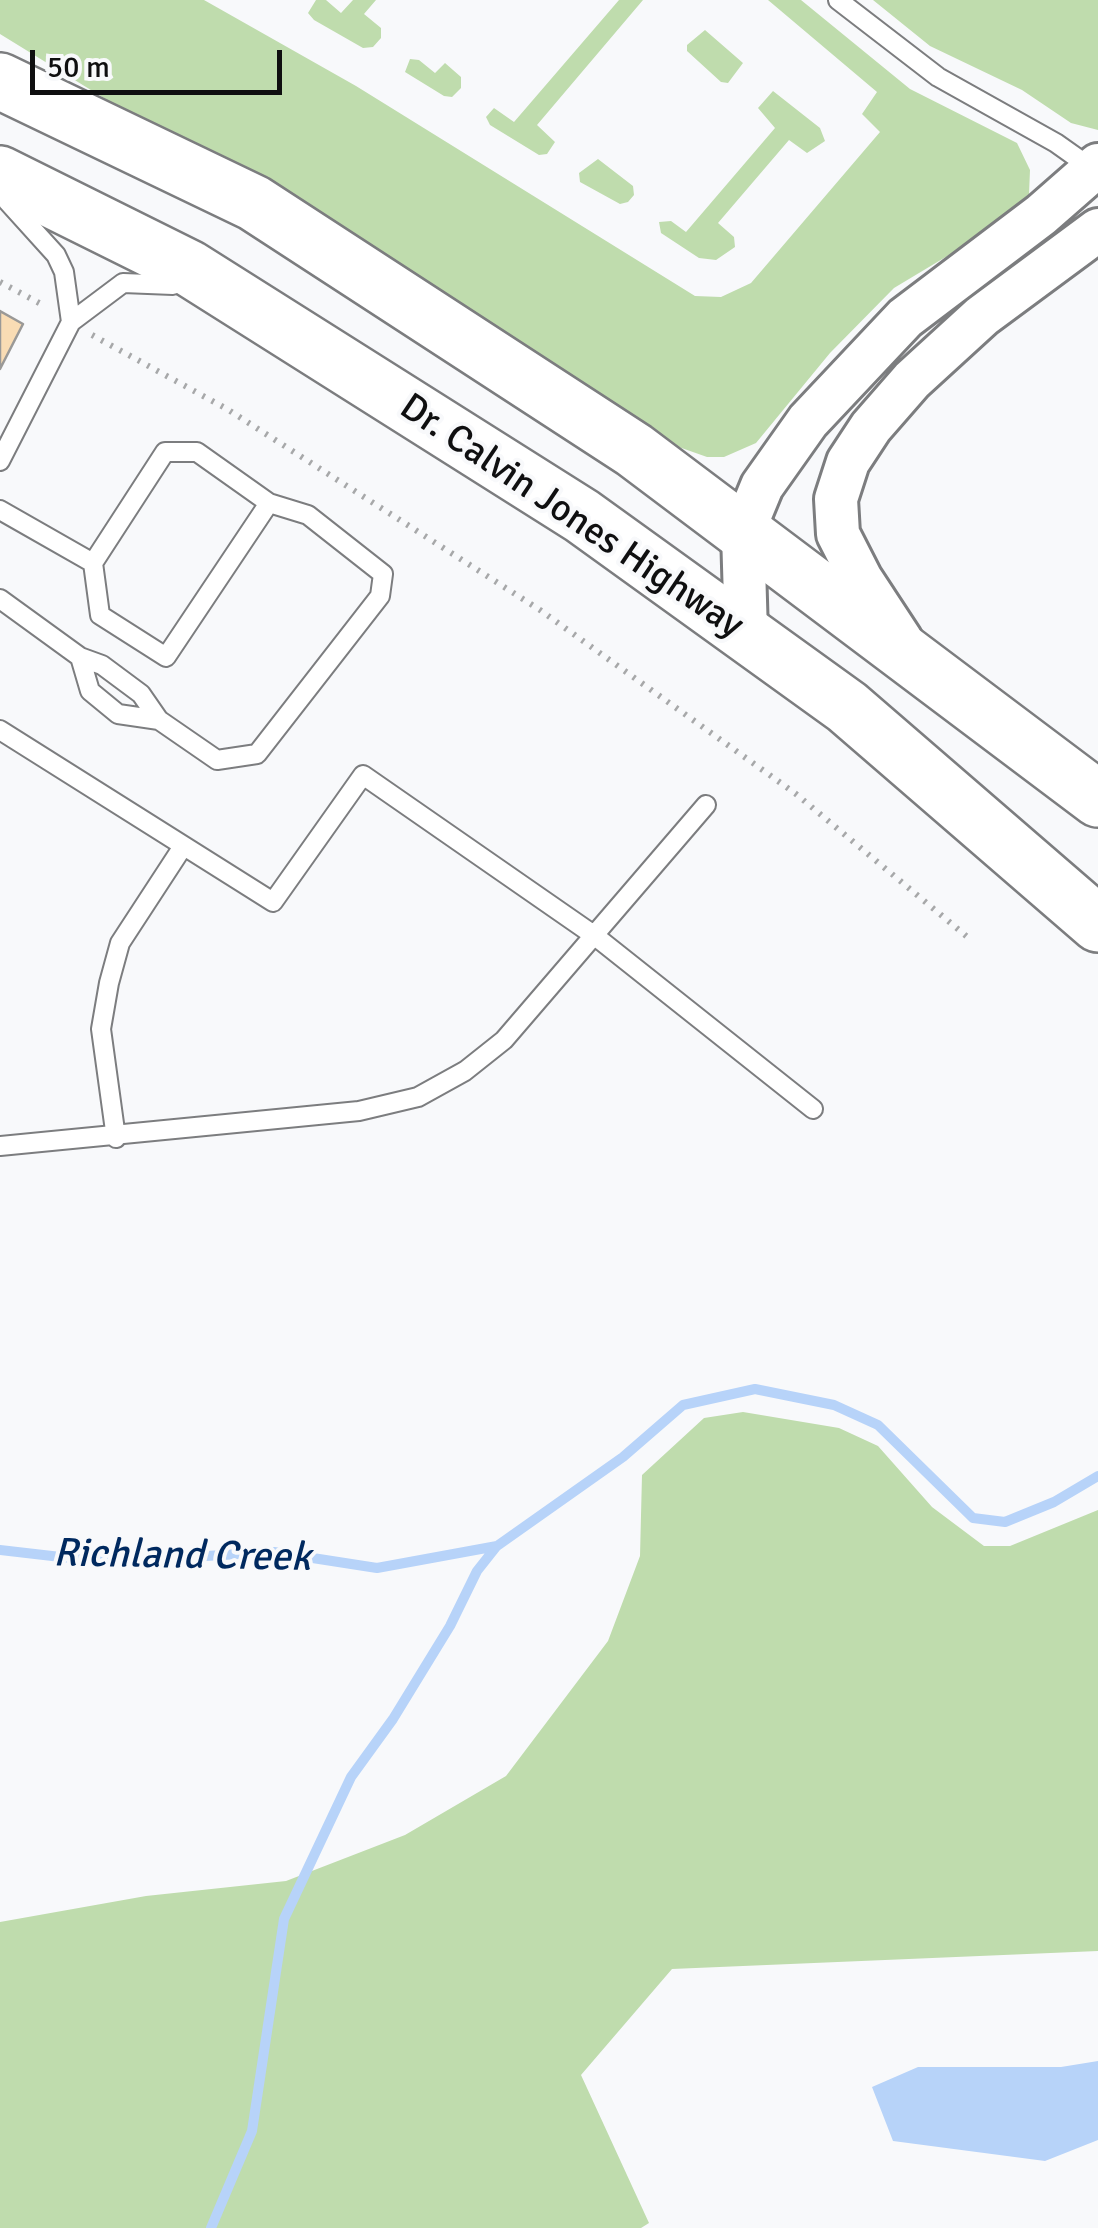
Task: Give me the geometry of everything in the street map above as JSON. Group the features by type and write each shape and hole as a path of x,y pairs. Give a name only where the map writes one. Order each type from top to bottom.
{"highway":[{"path":"0,81 254,203 634,450 1098,799"},
{"name":"Dr. Calvin Jones Highway","path":"0,174 190,268 582,516 847,707 1092,917"}],"street":[{"path":"746,634 744,532 762,486 856,365 905,318 1096,170"},
{"path":"915,661 861,579 838,534 836,499 848,462 871,427 912,380 982,316 1098,230"}],"lane":[{"path":"838,0 938,77 1096,170"},
{"path":"0,195 32,223 56,255 64,272 71,322"},
{"path":"0,461 71,322 108,290 137,280 237,298"},
{"path":"0,600 80,657 102,665 141,694 158,720 217,760 257,754 380,596 383,574 308,514 269,504 197,452 164,452 93,562 100,615 166,657 269,504"},
{"path":"0,510 93,562"},
{"path":"80,657 90,691 118,714 158,720"},
{"path":"0,730 273,902 362,775 595,936 813,1110"},
{"path":"0,1146 116,1138 359,1111 418,1097 465,1071 504,1040 706,804"},
{"path":"116,1138 102,1029 109,983 120,943 182,848"}],"path":[{"path":"0,282 49,309"},
{"path":"91,334 227,409 540,610 796,794 970,940"}],"green space":[{"path":"0,0 204,0 356,86 695,296 721,297 751,283 880,132 862,114 877,92 768,0 801,0 910,89 1017,143 1030,170 1029,194 1025,204 979,237 894,288 830,353 756,443 724,457 707,457 659,440 0,34"},
{"path":"316,0 326,0 341,13 353,0 376,0 364,14 381,28 381,38 373,47 363,48 314,20 308,13"},
{"path":"619,0 643,0 537,125 555,142 547,154 539,155 490,125 486,117 494,108 514,122"},
{"path":"873,0 1098,0 1098,130 1071,123 1022,90 930,46"},
{"path":"705,30 743,63 728,83 721,82 687,51 687,45"},
{"path":"410,59 419,60 435,73 445,63 461,77 461,88 452,97 444,96 405,72"},
{"path":"773,91 820,128 825,141 807,153 789,140 718,223 734,237 735,247 716,260 699,258 661,233 659,222 671,221 686,232 775,128 758,108"},
{"path":"598,159 633,186 634,195 628,202 620,204 580,182 579,173"},
{"path":"743,1412 839,1428 878,1446 932,1507 984,1546 1010,1546 1098,1510 1098,1951 672,1969 581,2075 649,2223 641,2228 0,2228 0,1922 146,1896 286,1881 405,1835 506,1776 608,1641 640,1556 642,1475 704,1418"}],"water":[{"path":"1098,2061 1098,2140 1045,2161 893,2141 872,2087 918,2067 1061,2067"}],"building":[{"path":"0,311 23,324 0,369"}],"waterway":[{"name":"Richland Creek","path":"0,1550 104,1562 274,1552 377,1568 497,1546 623,1457 683,1405 755,1389 834,1405 878,1425 973,1518 1005,1522 1054,1502 1098,1476"},
{"path":"211,2228 252,2131 284,1919 351,1777 393,1719 450,1626 477,1571 496,1547"}]}
